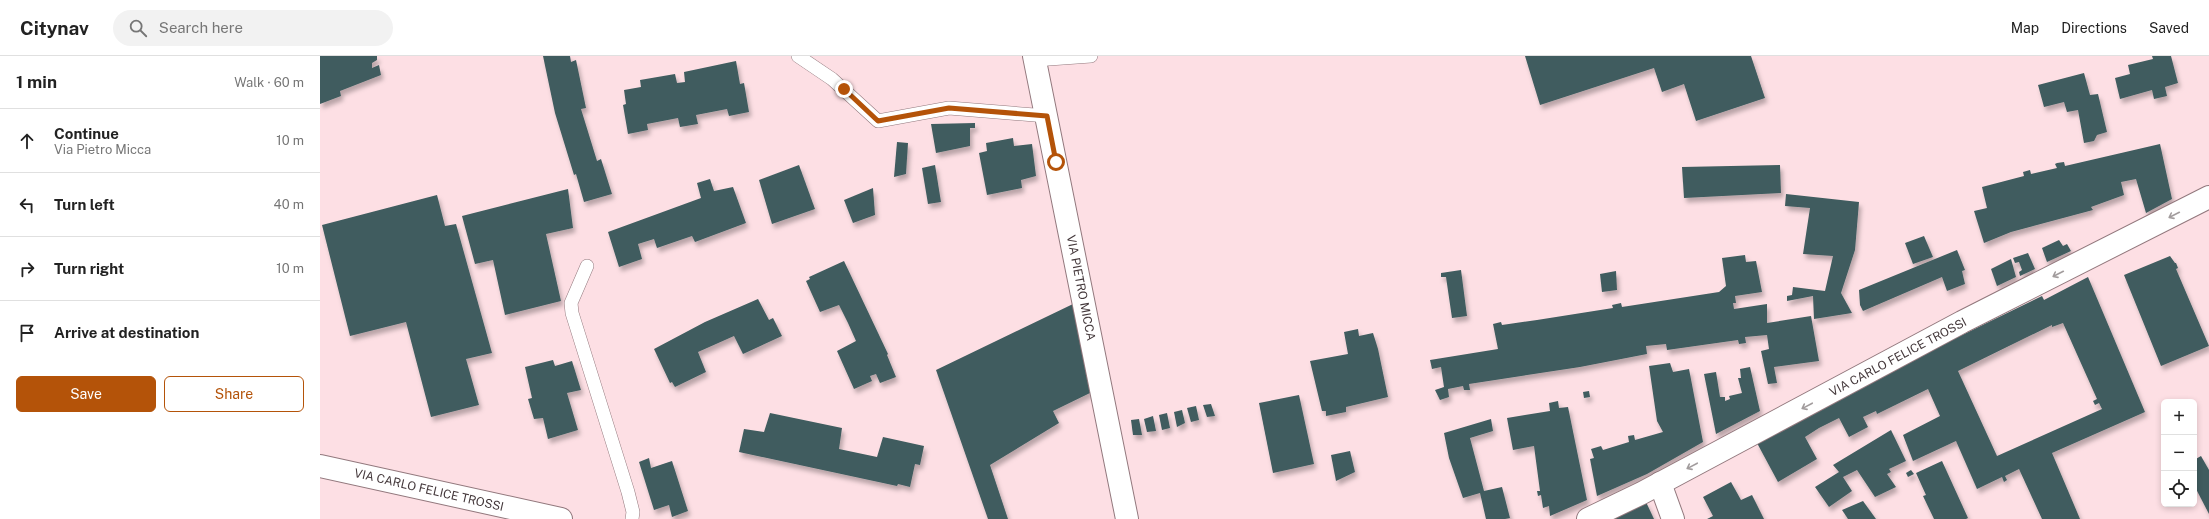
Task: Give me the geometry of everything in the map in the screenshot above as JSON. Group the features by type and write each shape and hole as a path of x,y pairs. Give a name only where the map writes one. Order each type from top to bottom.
{"street":[{"name":"VIA PIETRO MICCA","path":"1035,58 1127,519"},
{"name":"VIA CARLO FELICE TROSSI","path":"1588,519 1660,483 1962,322 2209,198"},
{"name":"VIA CARLO FELICE TROSSI","path":"320,466 561,519"},
{"path":"1660,483 1673,519"}],"lane":[{"path":"798,56 832,79 878,121 949,108 1047,116"},
{"path":"1035,58 1091,56"},
{"path":"587,266 571,304 572,313 628,492 633,512 632,519"}],"building":[{"path":"320,56 377,56 377,60 372,63 372,68 379,65 381,75 340,91 341,96 320,104"},
{"path":"543,56 570,56 571,62 576,60 586,108 581,109 597,161 601,159 612,194 584,202 555,113"},
{"path":"1525,56 1751,56 1765,98 1696,121 1684,84 1662,92 1654,68 1540,105"},
{"path":"2152,56 2171,56 2178,83 2165,87 2167,96 2154,99 2152,90 2120,99 2115,78 2130,74 2128,65 2153,59"},
{"path":"736,61 740,84 744,83 749,112 729,116 727,109 696,115 698,124 680,127 678,118 647,124 648,130 628,134 623,105 626,104 624,90 641,87 640,80 675,74 677,83 685,82 684,72"},
{"path":"2084,73 2090,95 2098,94 2107,132 2097,135 2094,141 2084,143 2078,110 2067,112 2064,102 2044,107 2038,85"},
{"path":"975,123 975,128 970,128 970,146 936,153 931,124"},
{"path":"1013,138 1014,146 1032,144 1036,176 1021,180 1022,188 987,195 979,153 987,151 986,143"},
{"path":"897,142 908,143 906,174 894,177"},
{"path":"2160,144 2172,199 2146,213 2136,179 2121,182 2124,195 2091,207 2093,210 2011,232 1984,243 1974,211 1987,208 1982,187 2024,176 2023,172 2030,170 2031,174 2057,168 2055,164 2057,163 2064,162 2065,166"},
{"path":"799,165 815,209 772,224 759,180"},
{"path":"935,165 941,202 928,204 922,168"},
{"path":"1780,165 1781,193 1684,198 1682,167"},
{"path":"710,179 714,191 733,187 746,223 695,242 692,236 657,248 654,239 638,244 642,259 619,267 608,232 701,198 697,183"},
{"path":"873,188 875,215 853,223 844,200"},
{"path":"568,189 573,228 546,234 561,301 505,315 493,260 475,264 462,216"},
{"path":"1786,194 1859,202 1855,250 1841,293 1852,313 1814,319 1813,296 1787,301 1787,296 1792,295 1793,287 1825,291 1833,256 1803,254 1810,208 1785,206"},
{"path":"437,195 445,226 456,224 492,353 466,359 479,405 431,417 406,322 350,336 322,225"},
{"path":"1924,236 1933,257 1913,264 1905,243"},
{"path":"2059,240 2063,246 2067,244 2071,251 2047,262 2042,248"},
{"path":"1957,250 1965,270 1962,271 1965,284 1947,291 1942,277 1863,311 1860,305 1859,290"},
{"path":"2028,253 2035,269 2020,276 2019,272 2022,270 2019,262 2015,263 2013,258"},
{"path":"1745,255 1746,262 1756,261 1762,292 1735,296 1736,303 1733,303 1734,309 1767,304 1767,323 1811,316 1819,361 1774,367 1777,383 1768,384 1761,351 1769,349 1767,335 1745,337 1746,343 1739,344 1738,340 1667,350 1666,344 1646,346 1647,354 1580,367 1469,384 1470,390 1464,390 1463,386 1448,389 1449,397 1440,400 1435,390 1444,387 1441,367 1432,369 1430,360 1498,349 1493,324 1501,322 1502,325 1613,308 1612,305 1621,303 1622,307 1719,292 1726,286 1722,258"},
{"path":"2170,256 2176,263 2178,268 2176,269 2209,346 2161,366 2124,275"},
{"path":"2011,259 2016,277 1997,286 1991,269"},
{"path":"844,261 888,354 887,355 896,377 880,383 876,374 870,376 872,381 854,389 837,351 856,341 848,323 839,305 820,312 806,281 810,279 809,277"},
{"path":"1461,270 1467,316 1452,318 1446,277 1441,277 1441,273"},
{"path":"1616,271 1617,290 1602,292 1600,274"},
{"path":"2088,277 2145,412 2052,453 2080,519 2042,519 2019,469 2005,476 2007,480 2004,482 2002,477 1977,489 1956,441 1913,461 1903,435 1940,416 1928,389 1877,414 1876,411 1863,417 1868,427 1849,437 1839,418 1819,428 1805,437 1817,459 1778,482 1757,443 1921,355 2042,296 2044,300","holes":["2063,323 2097,399 2093,401 2095,405 2099,403 2102,409 1997,456 1958,371 2052,325 2052,327"]},
{"path":"758,299 769,320 773,318 782,336 743,354 734,336 698,352 706,372 675,387 672,382 670,383 654,349 705,322"},
{"path":"1073,304 1090,393 1053,411 1059,423 990,465 1008,519 988,519 936,370"},
{"path":"1358,329 1359,336 1373,333 1378,349 1388,397 1346,407 1346,412 1326,416 1326,411 1322,411 1310,361 1348,354 1344,332"},
{"path":"553,360 555,366 572,361 581,390 567,393 578,430 548,439 543,418 534,419 528,399 532,398 525,367"},
{"path":"1670,363 1673,372 1689,369 1703,442 1647,474 1597,496 1590,459 1594,458 1591,449 1601,446 1603,450 1629,442 1628,436 1634,435 1635,440 1663,432 1657,421 1649,366"},
{"path":"1750,367 1760,411 1716,434 1704,374 1716,372 1720,397 1725,397 1725,401 1730,399 1729,396 1742,393 1738,378 1741,378 1740,369"},
{"path":"1589,391 1590,397 1584,398 1583,392"},
{"path":"1299,395 1314,464 1273,473 1259,403"},
{"path":"1558,401 1559,408 1568,407 1587,500 1550,516 1549,506 1543,508 1541,495 1538,496 1537,491 1540,491 1534,446 1513,450 1507,418 1550,411 1549,403"},
{"path":"1211,404 1215,416 1207,417 1203,405"},
{"path":"1196,406 1199,420 1191,422 1187,408"},
{"path":"1182,410 1185,423 1177,427 1174,412"},
{"path":"770,413 842,428 839,449 877,457 883,437 924,446 920,465 915,464 910,487 898,484 897,486 739,452 744,429 764,432"},
{"path":"1167,413 1170,428 1162,430 1159,415"},
{"path":"1153,416 1156,431 1147,432 1144,419"},
{"path":"1139,419 1142,435 1133,435 1131,420"},
{"path":"1491,419 1493,431 1470,438 1484,491 1502,487 1510,518 1505,519 1486,519 1480,493 1463,498 1449,458 1444,433"},
{"path":"1891,430 1906,461 1889,469 1891,472 1887,474 1896,487 1875,497 1857,470 1843,477 1852,491 1829,507 1815,487 1839,472 1833,465"},
{"path":"1350,451 1355,472 1336,481 1331,455"},
{"path":"2201,456 2209,470 2209,514 2197,491 2197,458"},
{"path":"649,458 651,468 672,461 688,511 672,517 669,505 654,510 639,462"},
{"path":"1942,461 1968,518 1966,519 1934,519 1923,496 1926,495 1916,473"},
{"path":"1911,470 1914,474 1908,477 1906,473"},
{"path":"1731,482 1741,500 1752,495 1764,519 1707,519 1713,516 1703,497"},
{"path":"1863,501 1876,519 1848,519 1842,510"},
{"path":"1646,502 1654,519 1611,519"}],"route":[{"path":"844,89 878,121 949,108 1047,116 1056,162"}]}
